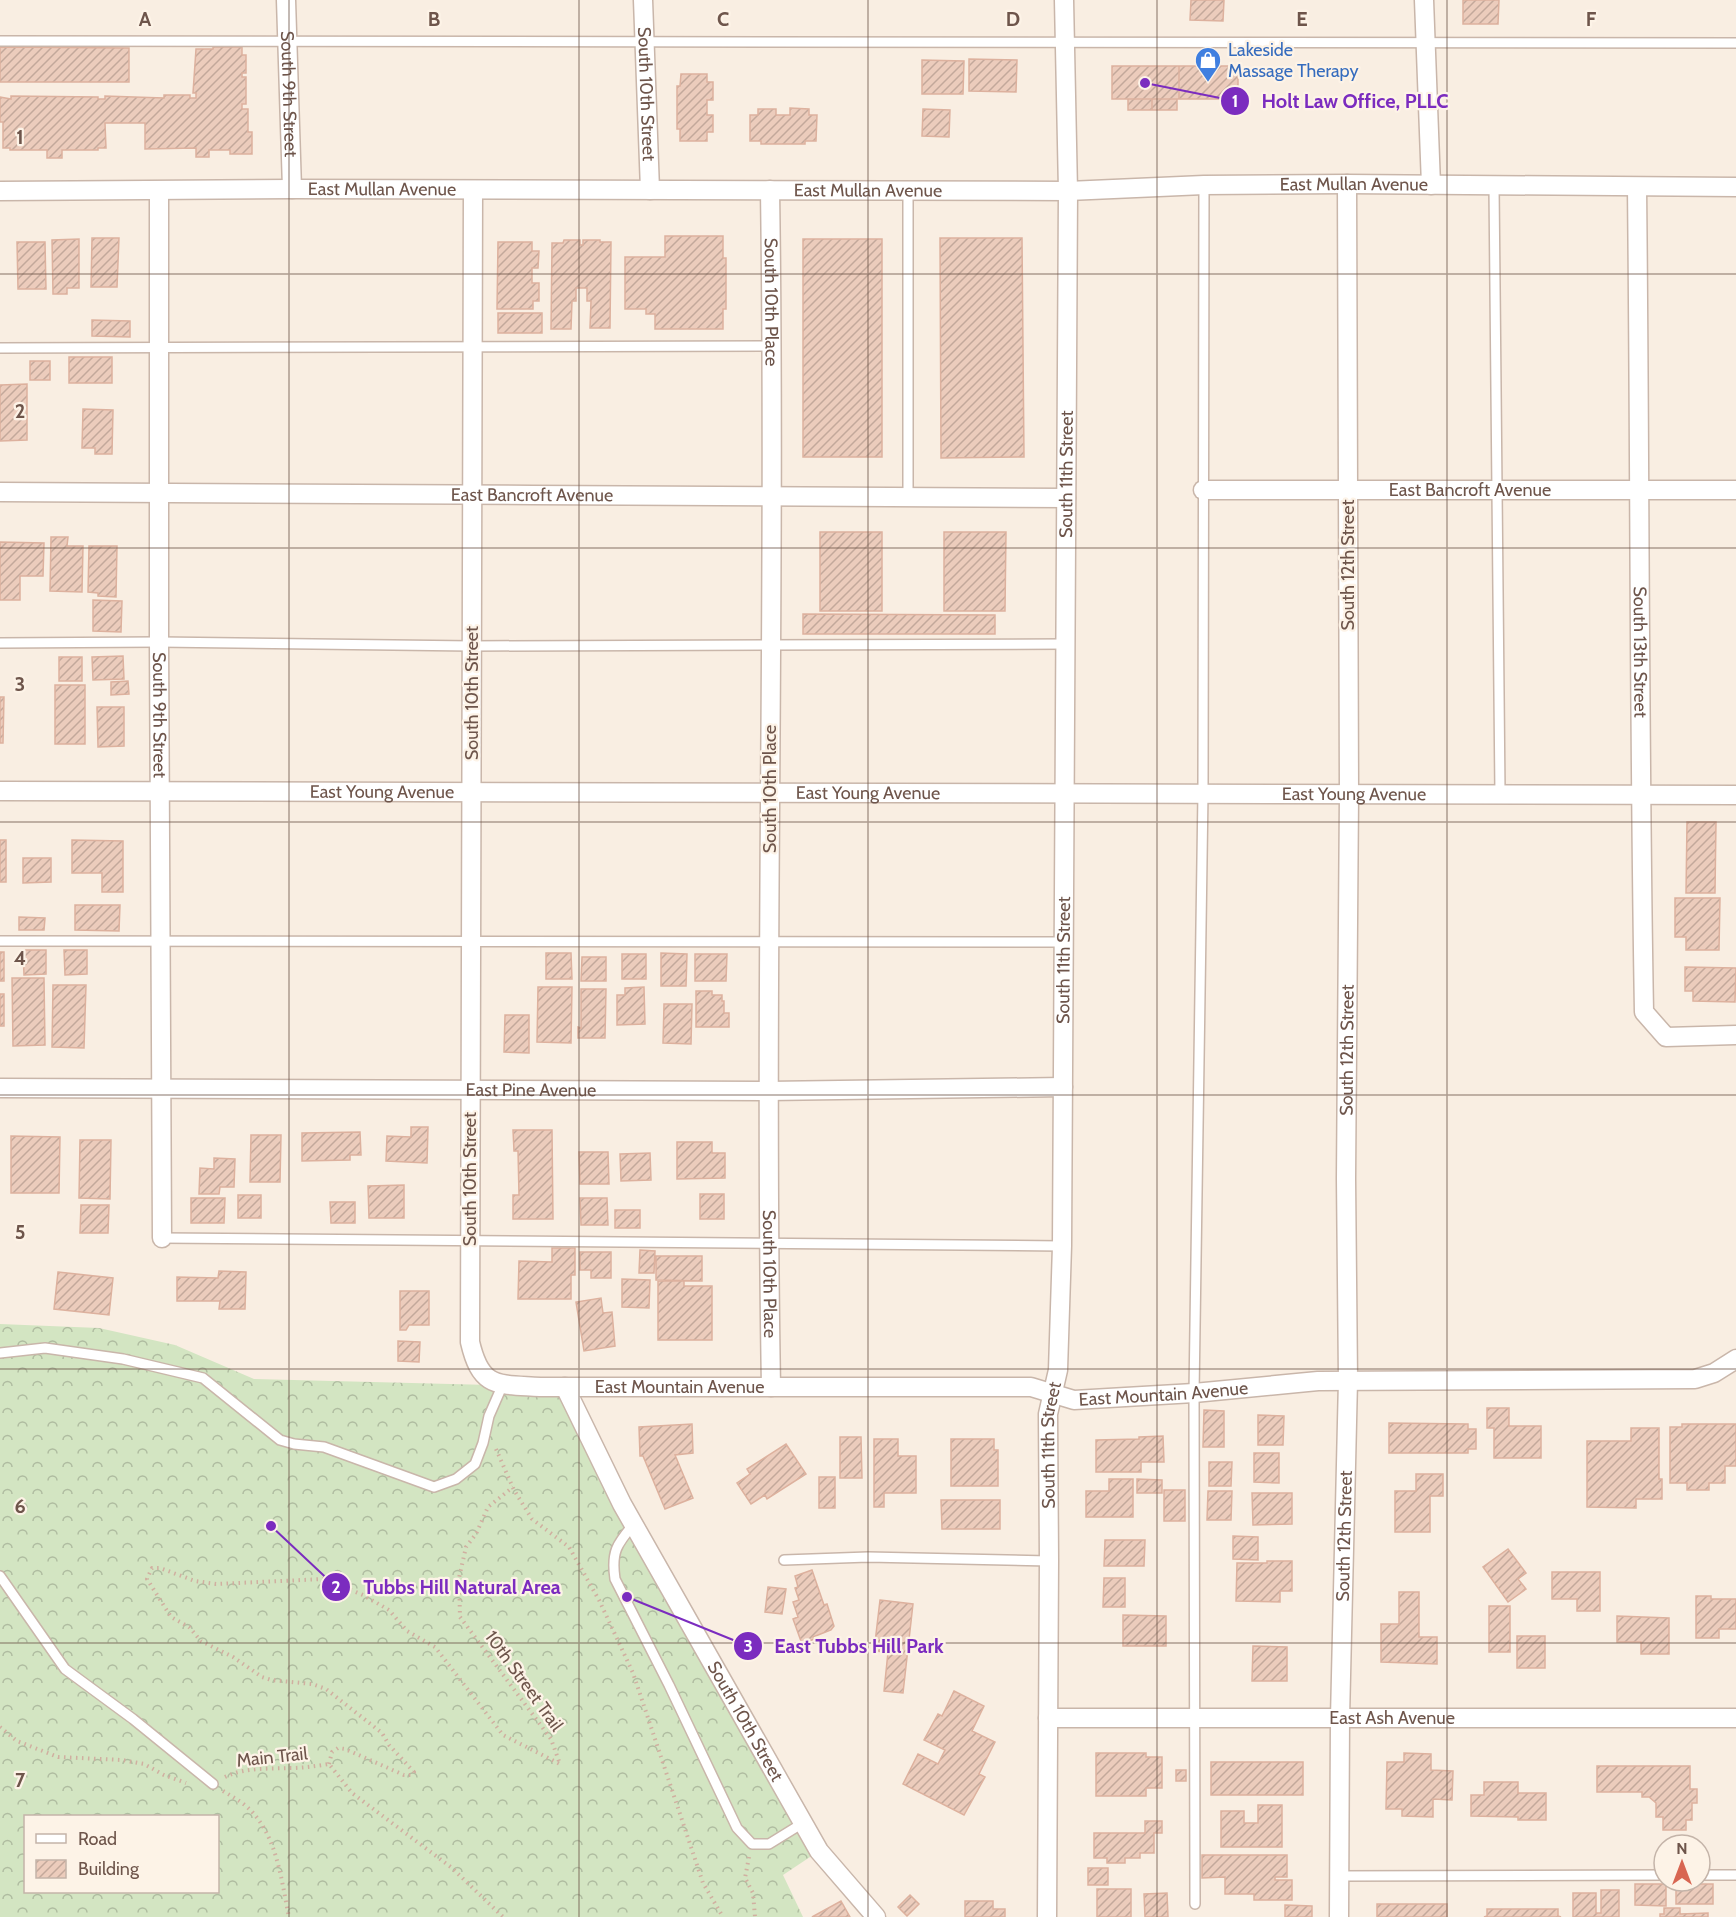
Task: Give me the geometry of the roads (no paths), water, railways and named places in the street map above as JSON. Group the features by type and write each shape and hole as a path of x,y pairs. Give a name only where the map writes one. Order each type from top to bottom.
{"street":[{"name":"South 9th Street","path":"286,0 292,189"},
{"name":"South 10th Street","path":"643,0 650,190"},
{"name":"South 11th Street","path":"1047,1917 1050,1561 1048,1414 1058,1370 1062,1246 1068,191 1064,0"},
{"path":"1424,0 1431,185"},
{"name":"East Mullan Avenue","path":"0,191 292,189 1068,191 1204,185 1347,184 1736,187"},
{"name":"South 12th Street","path":"1339,1917 1340,1718 1348,1380 1346,1167 1349,794 1347,184"},
{"name":"South 13th Street","path":"1637,187 1641,490 1640,795 1644,1012 1666,1037 1736,1035"},
{"name":"South 10th Street","path":"473,190 470,1342 475,1362 482,1373"},
{"name":"South 10th Place","path":"770,190 772,346 768,1244 771,1387"},
{"name":"South 9th Street","path":"159,191 162,1238"},
{"name":"East Bancroft Avenue","path":"1203,490 1736,490"},
{"name":"East Bancroft Avenue","path":"0,492 770,494 1066,498"},
{"name":"East Young Avenue","path":"0,791 1736,795"},
{"name":"East Pine Avenue","path":"0,1088 768,1090 1063,1087"},
{"name":"East Mountain Avenue","path":"482,1373 486,1378 502,1384 565,1387 1031,1387 1074,1400 1194,1393 1318,1381 1695,1379 1714,1373 1736,1359"},
{"name":"South 10th Street","path":"565,1387 633,1525 819,1851 876,1917"},
{"name":"East Ash Avenue","path":"1047,1718 1736,1718"}],"lane":[{"path":"0,41 1736,43"},
{"path":"1195,1904 1194,1393 1203,794 1204,185"},
{"path":"1494,186 1500,794"},
{"path":"908,191 908,496"},
{"path":"0,348 772,346"},
{"path":"0,643 159,642 472,646 1066,644"},
{"path":"0,941 1063,942"},
{"path":"162,1238 1062,1246"},
{"path":"0,1353 45,1348 123,1359 203,1378 280,1440 324,1447 434,1487 456,1479 475,1464 489,1416 502,1384"},
{"path":"633,1525 617,1544 612,1562 615,1579 669,1685 737,1828 752,1844 769,1844 803,1823"},
{"path":"784,1560 868,1557 1050,1561"},
{"path":"0,1576 64,1669 132,1719 213,1784"},
{"path":"1340,1876 1652,1875"},
{"path":"1712,1875 1736,1875"}],"place":[{"name":"Holt Law Office, PLLC","path":"1145,83"},
{"name":"Lakeside Massage Therapy","path":"1208,83"},
{"name":"Tubbs Hill Natural Area","path":"271,1526"},
{"name":"East Tubbs Hill Park","path":"627,1597"}]}
